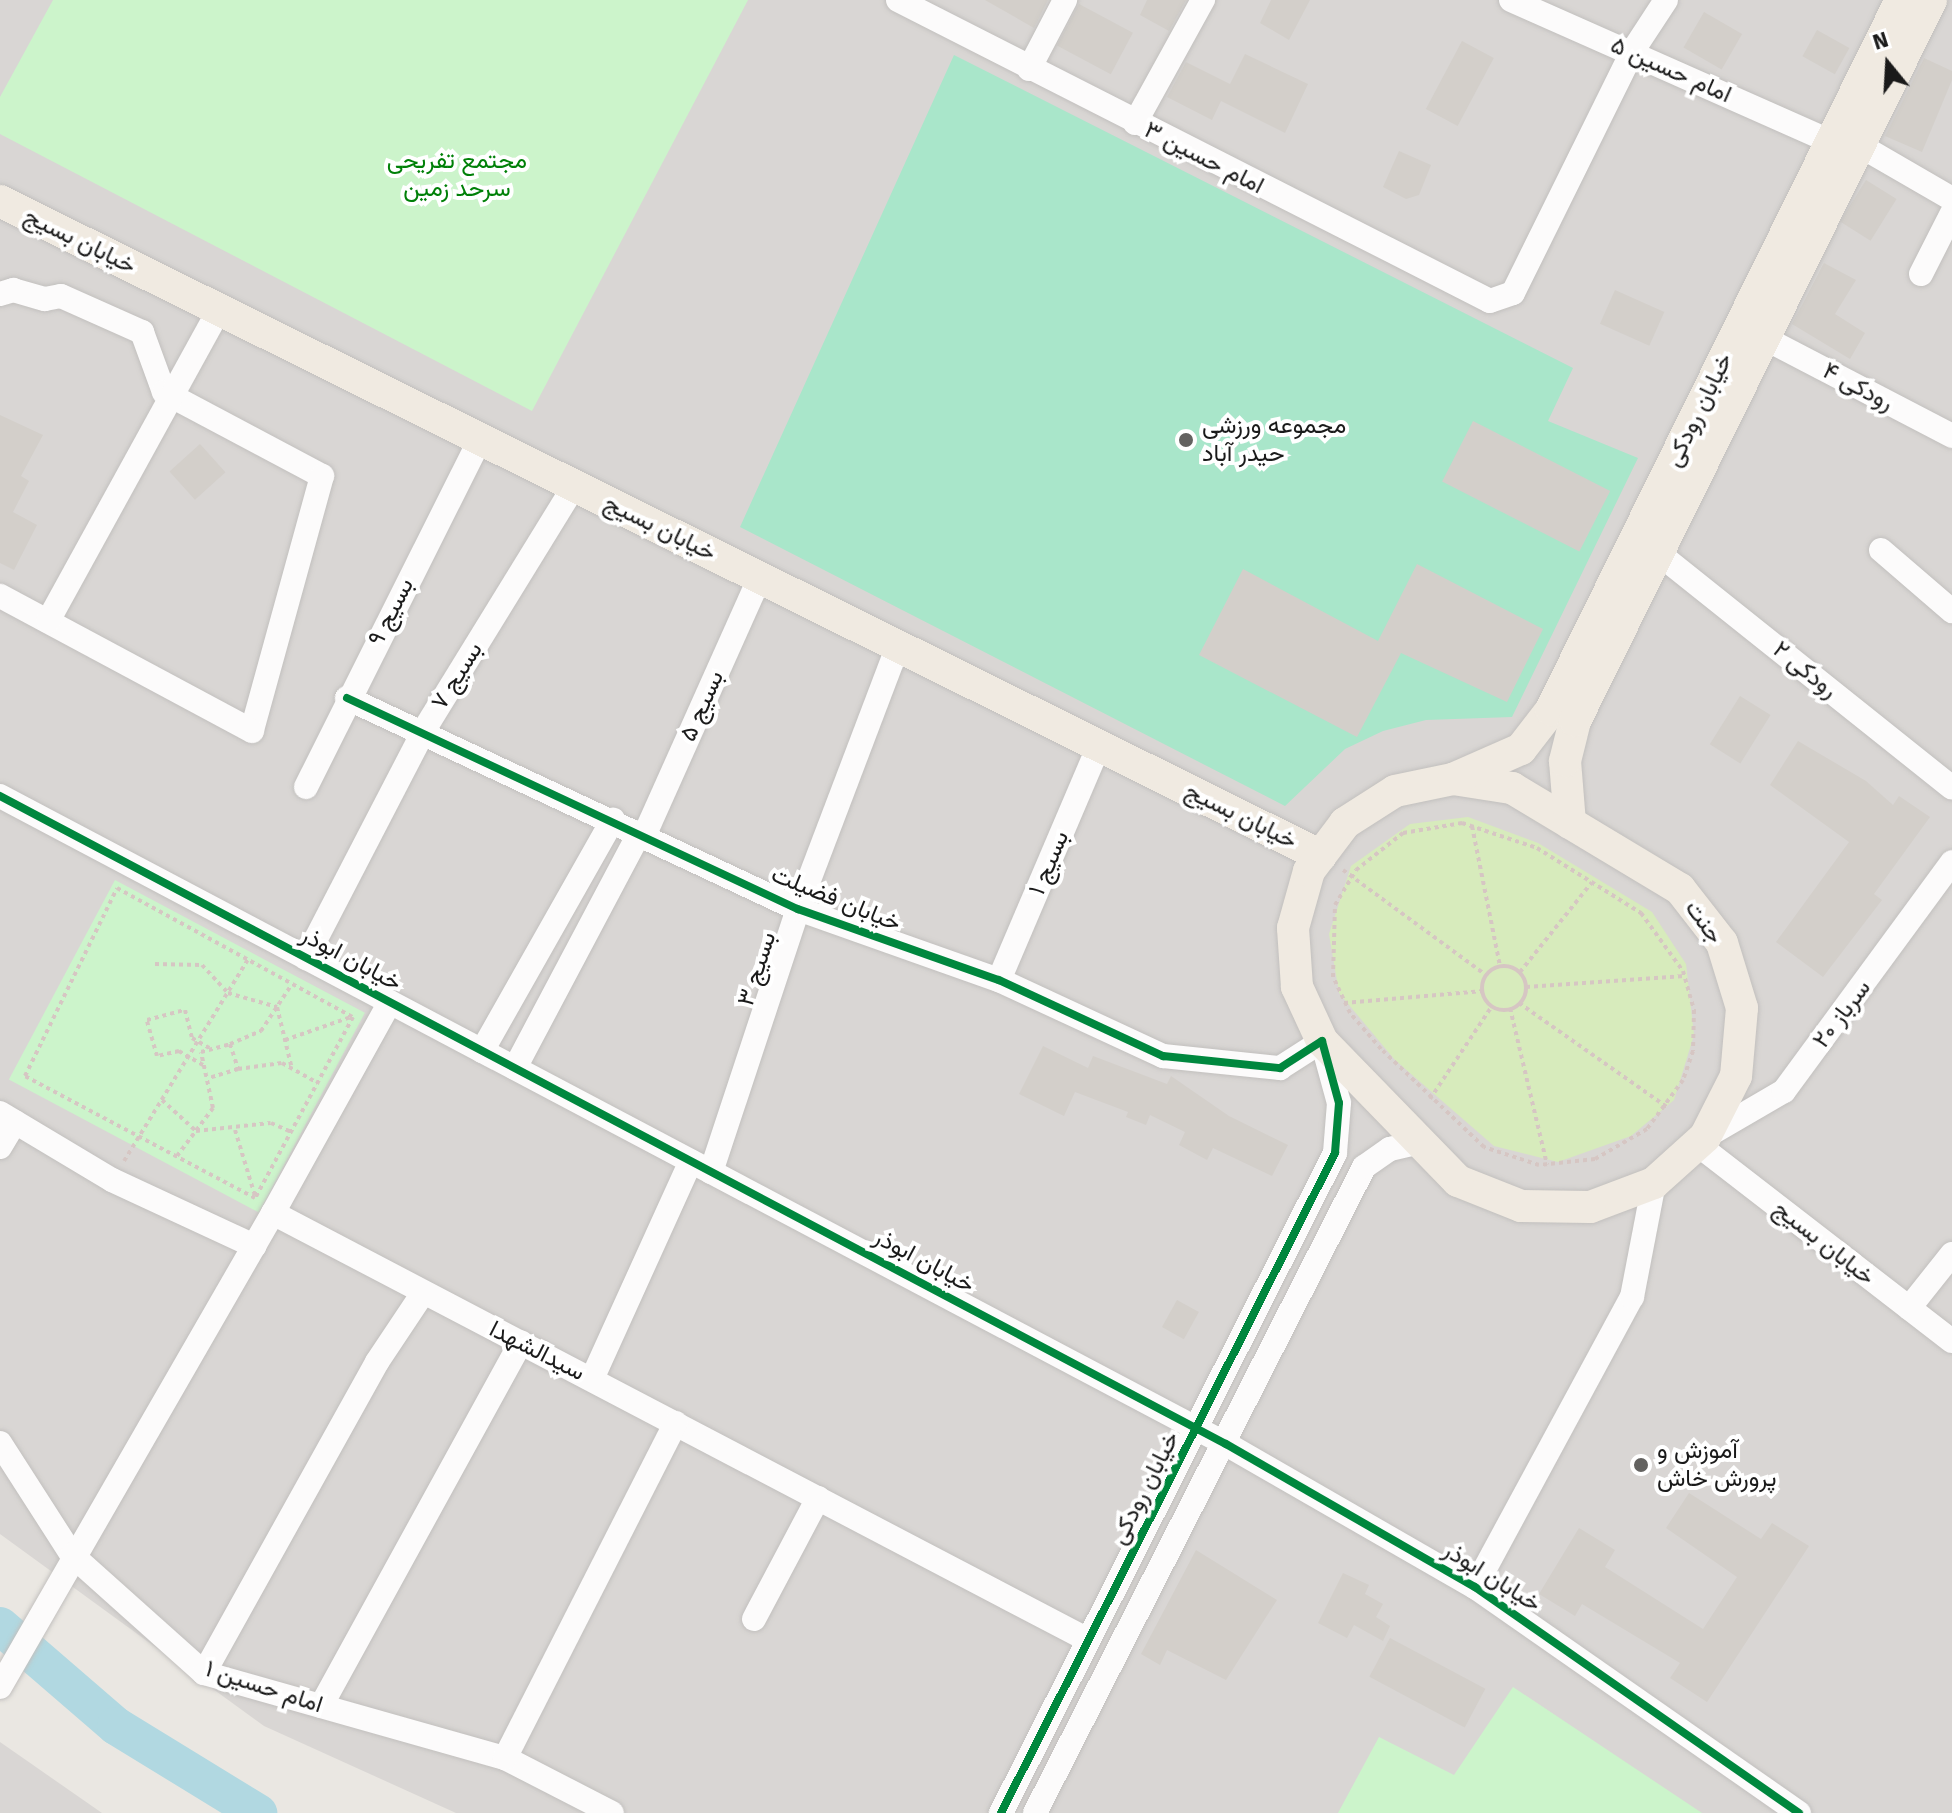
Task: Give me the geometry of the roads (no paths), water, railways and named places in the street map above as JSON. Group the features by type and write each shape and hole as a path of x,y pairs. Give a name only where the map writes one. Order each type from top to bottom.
{"main road":[{"name":"خیابان رودکی","path":"1570,823 1565,761 1575,721 1764,338 1901,0"},
{"name":"خیابان رودکی","path":"1453,779 1521,749 1551,710 1845,144 1931,0"},
{"name":"خیابان بسیج","path":"0,201 1321,856"},
{"name":"جنت","path":"1453,779 1512,788 1570,823 1680,889 1722,943 1742,1008 1736,1076 1701,1141 1654,1183 1590,1207 1521,1206 1458,1181 1322,1041 1297,987 1293,928 1309,871 1345,823 1395,791 1453,779"}],"street":[{"name":"امام حسین ۳","path":"898,0 1490,301 1513,293 1632,52"},
{"path":"1029,69 1065,0"},
{"path":"1135,123 1203,0"},
{"name":"امام حسین ۵","path":"1511,0 1845,144 1952,199"},
{"path":"1632,52 1666,0"},
{"path":"1921,274 1952,213"},
{"path":"0,294 13,290 45,299 61,296 142,332 169,395 322,476 252,731 0,596"},
{"path":"48,621 169,395 219,310"},
{"name":"رودکی ۴","path":"1764,338 1952,436"},
{"name":"بسیج ۹","path":"306,787 347,698 480,439"},
{"name":"بسیج ۷","path":"306,958 424,730 574,486"},
{"path":"1881,550 1952,611"},
{"name":"رودکی ۲","path":"1658,553 1952,788"},
{"name":"بسیج ۵","path":"515,1068 643,833 760,577"},
{"name":"بسیج ۳","path":"592,1379 701,1166 898,646"},
{"name":"خیابان فضیلت","path":"347,698 424,730 798,909 999,980 1163,1056 1280,1068 1322,1041"},
{"name":"بسیج ۱","path":"999,980 1099,746"},
{"name":"خیابان ابوذر","path":"0,796 1226,1444 1475,1587 1799,1813"},
{"path":"482,1051 613,819"},
{"name":"سرباز ۲۰","path":"1701,1141 1784,1091 1952,862"},
{"path":"0,1687 72,1555 254,1246 264,1205 384,999"},
{"name":"خیابان رودکی","path":"1001,1813 1335,1153 1339,1103 1322,1041"},
{"path":"0,1147 7,1117 112,1180 254,1246"},
{"name":"خیابان بسیج","path":"1701,1141 1952,1341"},
{"path":"1035,1813 1226,1444 1364,1167 1390,1149 1421,1142"},
{"path":"1475,1587 1632,1297 1654,1183"},
{"name":"سیدالشهدا","path":"264,1205 423,1293 1088,1640"},
{"path":"1909,1308 1952,1254"},
{"path":"204,1673 377,1362 423,1293"},
{"path":"321,1706 521,1342"},
{"path":"505,1758 676,1423"},
{"name":"امام حسین ۱","path":"0,1443 72,1555 204,1673 505,1758 612,1813"},
{"path":"754,1619 818,1498"}],"waterway":[{"path":"0,1626 116,1726 258,1813"}],"place":[{"name":"مجموعه ورزشی حیدر آباد","path":"1186,440"},
{"name":"آموزش و پرورش خاش","path":"1641,1465"}],"park label":[{"name":"مجتمع تفریحی سرحد زمین","path":"457,175"}]}
